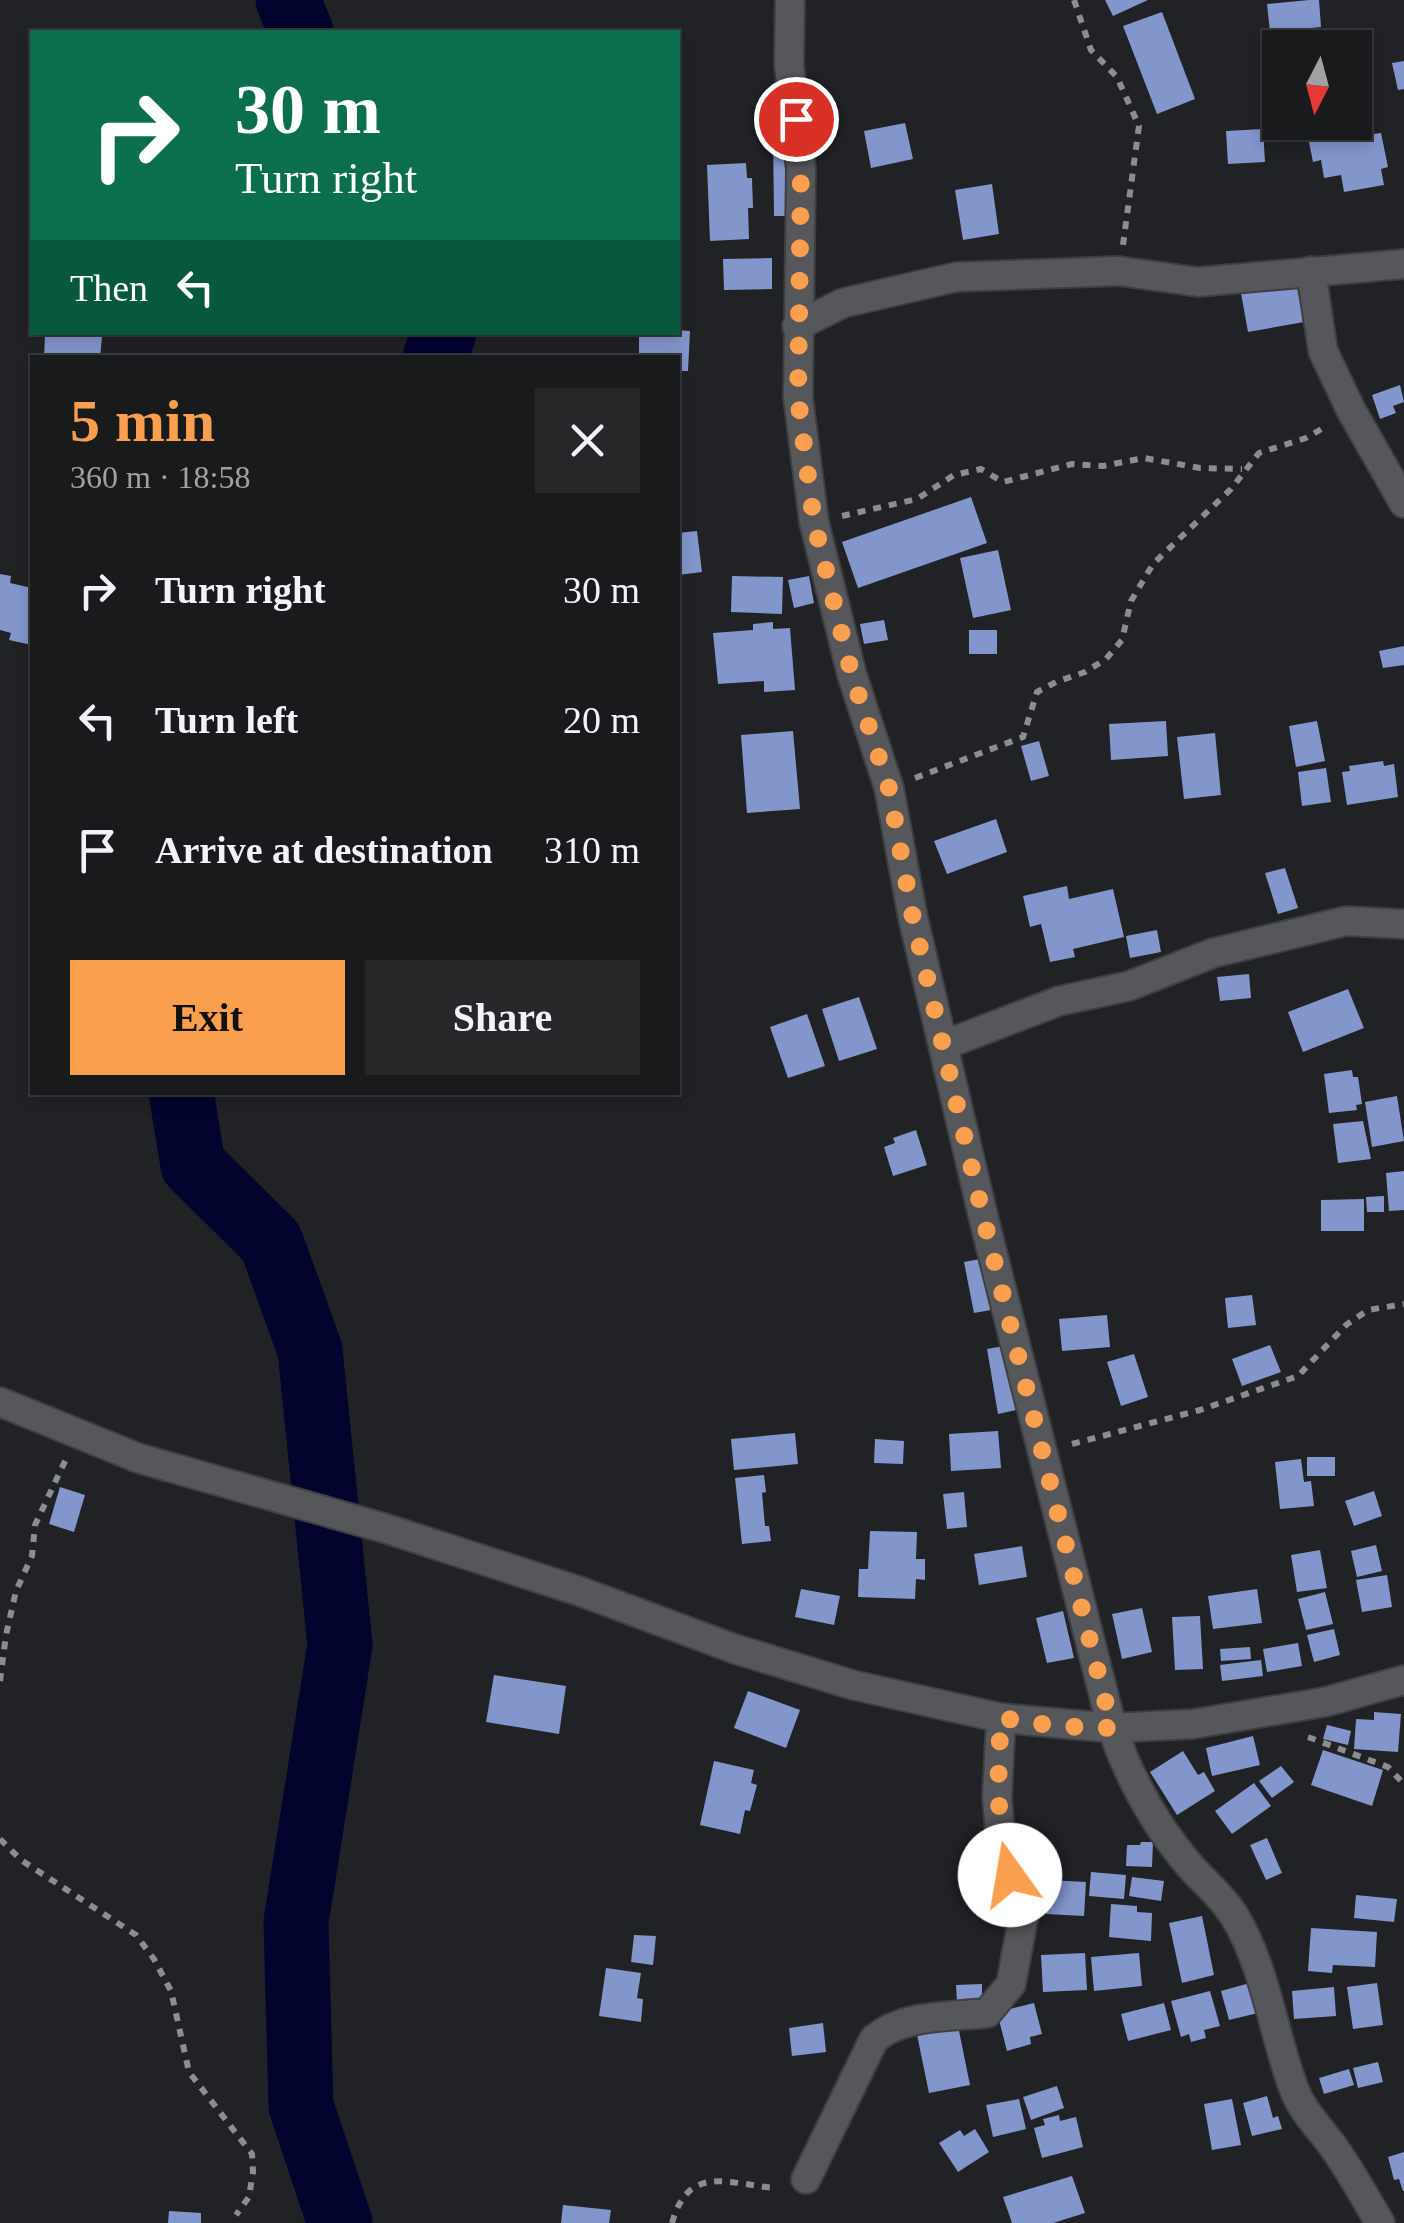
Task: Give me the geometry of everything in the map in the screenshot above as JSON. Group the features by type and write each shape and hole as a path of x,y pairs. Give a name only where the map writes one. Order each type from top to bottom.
{"street":[{"path":"790,0 789,65 801,168 798,398 814,522 852,675 889,788 913,918 1112,1728 1124,1764 1163,1833 1236,1918 1255,1960 1295,2093 1380,2223"},
{"path":"797,326 843,303 956,277 1119,270 1198,282 1404,264"},
{"path":"1311,271 1324,351 1351,410 1404,503"},
{"path":"944,1045 1059,1001 1129,986 1213,953 1346,921 1404,924"},
{"path":"0,1402 138,1458 384,1528 853,1685 1001,1718 1112,1728 1192,1724 1268,1714 1404,1680"},
{"path":"806,2179 874,2039 904,2022 987,2013 1011,1984 1025,1908 1001,1844 997,1797 1001,1718"}],"path":[{"path":"1074,0 1090,50 1117,77 1139,126 1119,270"},
{"path":"889,788 1023,737 1037,692 1106,659 1122,640 1131,601 1153,564 1231,489 1258,453 1306,438 1351,410"},
{"path":"814,522 917,500 954,475 980,469 1002,482 1072,464 1103,466 1144,458 1200,468 1244,469"},
{"path":"1044,1458 1079,1440 1200,1410 1298,1376 1346,1325 1368,1310 1404,1304"},
{"path":"0,1681 12,1606 32,1556 35,1525 77,1436"},
{"path":"1268,1714 1319,1744 1388,1767 1404,1784"},
{"path":"0,1839 22,1860 136,1935 154,1959 171,1991 189,2072 252,2154 249,2198 236,2215"},
{"path":"672,2223 684,2193 696,2185 714,2180 789,2188 806,2179"}],"building":[{"path":"1105,0 1148,0 1113,16"},
{"path":"1319,0 1321,27 1270,30 1267,4"},
{"path":"1162,12 1195,99 1157,114 1123,26"},
{"path":"1404,61 1404,89 1398,90 1392,63"},
{"path":"905,123 913,159 871,168 864,131"},
{"path":"1372,124 1374,134 1381,133 1388,167 1381,169 1384,185 1344,192 1341,175 1324,178 1321,160 1313,162 1309,140 1372,140"},
{"path":"1262,129 1265,162 1228,164 1226,131"},
{"path":"773,130 790,130 791,216 774,216"},
{"path":"746,163 747,178 752,178 749,239 710,241 707,165"},
{"path":"992,184 999,234 963,240 955,190"},
{"path":"772,258 772,289 724,290 723,259"},
{"path":"1296,283 1304,322 1248,332 1241,293"},
{"path":"680,330 690,331 688,371 680,371 680,355 639,355 639,335 680,335"},
{"path":"45,335 102,337 100,355 44,355"},
{"path":"1400,385 1404,402 1393,406 1396,413 1380,419 1372,395"},
{"path":"971,497 987,543 858,588 842,542"},
{"path":"697,531 702,572 680,575 680,533"},
{"path":"998,550 1011,610 973,618 960,558"},
{"path":"0,574 11,576 10,583 30,588 30,645 9,640 11,633 0,630"},
{"path":"732,576 783,577 782,614 731,612"},
{"path":"809,576 814,603 794,608 788,580"},
{"path":"884,620 888,640 864,644 860,624"},
{"path":"773,622 773,629 790,628 795,690 764,692 764,681 718,684 713,633 753,630 753,624"},
{"path":"969,630 997,630 997,654 969,654"},
{"path":"1404,646 1404,665 1383,668 1379,651"},
{"path":"1166,721 1168,756 1111,760 1109,724"},
{"path":"1317,721 1325,761 1296,767 1289,726"},
{"path":"793,731 800,809 747,813 741,735"},
{"path":"1215,733 1221,795 1184,799 1177,737"},
{"path":"1039,741 1049,776 1031,781 1021,746"},
{"path":"1383,761 1384,766 1394,764 1398,797 1347,805 1342,772 1350,771 1349,766"},
{"path":"1326,768 1331,802 1302,806 1298,772"},
{"path":"996,819 1007,852 947,874 934,841"},
{"path":"1285,868 1298,908 1278,914 1265,873"},
{"path":"1067,886 1069,899 1113,889 1124,937 1073,949 1075,957 1050,962 1041,924 1030,927 1023,896"},
{"path":"1157,930 1161,952 1130,958 1126,936"},
{"path":"1249,974 1251,998 1220,1001 1217,977"},
{"path":"1348,989 1364,1028 1303,1052 1288,1012"},
{"path":"859,997 877,1049 839,1061 822,1009"},
{"path":"807,1014 825,1066 788,1078 770,1027"},
{"path":"1352,1070 1353,1077 1358,1077 1362,1104 1356,1105 1357,1110 1329,1113 1324,1074"},
{"path":"1397,1096 1404,1141 1372,1147 1365,1102"},
{"path":"1363,1121 1371,1159 1338,1163 1333,1124"},
{"path":"916,1130 927,1165 893,1176 884,1147 895,1143 893,1138"},
{"path":"1404,1171 1404,1210 1389,1211 1386,1173"},
{"path":"1384,1196 1384,1212 1367,1212 1366,1197"},
{"path":"1364,1199 1364,1231 1321,1231 1321,1200"},
{"path":"980,1259 991,1310 974,1313 964,1262"},
{"path":"1252,1295 1256,1325 1228,1328 1225,1298"},
{"path":"1107,1315 1110,1347 1062,1351 1059,1319"},
{"path":"1270,1345 1281,1372 1242,1386 1232,1359"},
{"path":"1004,1346 1016,1410 998,1414 987,1349"},
{"path":"1134,1354 1148,1397 1121,1406 1107,1362"},
{"path":"998,1431 1001,1468 951,1471 949,1434"},
{"path":"795,1433 798,1464 734,1470 731,1439"},
{"path":"875,1439 904,1441 903,1464 874,1463"},
{"path":"1307,1457 1335,1457 1335,1476 1307,1476"},
{"path":"1301,1459 1304,1482 1311,1481 1314,1506 1280,1509 1275,1462"},
{"path":"764,1475 765,1526 769,1526 771,1541 742,1544 735,1478"},
{"path":"60,1487 85,1495 74,1532 49,1524"},
{"path":"1374,1491 1382,1516 1354,1526 1345,1501"},
{"path":"964,1492 967,1527 947,1529 943,1494"},
{"path":"870,1531 917,1532 916,1559 925,1559 925,1580 916,1579 915,1599 858,1597 859,1569 868,1569"},
{"path":"1376,1545 1382,1571 1357,1577 1351,1551"},
{"path":"1022,1546 1027,1577 979,1585 974,1554"},
{"path":"1320,1550 1327,1588 1297,1592 1291,1555"},
{"path":"1387,1575 1392,1607 1362,1612 1356,1580"},
{"path":"801,1589 840,1596 834,1625 795,1617"},
{"path":"1257,1589 1262,1623 1213,1629 1208,1596"},
{"path":"1325,1592 1333,1624 1306,1630 1298,1599"},
{"path":"1142,1608 1152,1652 1122,1659 1112,1614"},
{"path":"1063,1611 1074,1658 1047,1663 1036,1618"},
{"path":"1200,1616 1203,1669 1175,1670 1172,1617"},
{"path":"1334,1629 1340,1655 1314,1662 1307,1635"},
{"path":"1298,1643 1302,1666 1267,1672 1263,1649"},
{"path":"1250,1647 1251,1659 1221,1661 1220,1649"},
{"path":"1261,1660 1263,1676 1222,1681 1220,1665"},
{"path":"494,1675 566,1686 559,1734 486,1722"},
{"path":"748,1691 800,1710 786,1748 734,1728"},
{"path":"1374,1712 1401,1714 1398,1752 1354,1749 1356,1719 1374,1720"},
{"path":"1327,1725 1351,1731 1348,1745 1323,1739"},
{"path":"1253,1736 1260,1765 1212,1776 1206,1748"},
{"path":"1323,1750 1383,1770 1372,1806 1311,1785"},
{"path":"1183,1751 1198,1775 1204,1772 1215,1791 1177,1815 1150,1772"},
{"path":"714,1761 754,1770 751,1783 757,1785 750,1811 745,1810 740,1834 700,1825"},
{"path":"1281,1766 1294,1782 1272,1798 1259,1781"},
{"path":"1254,1783 1271,1806 1232,1834 1215,1811"},
{"path":"1267,1838 1282,1873 1266,1880 1250,1845"},
{"path":"1153,1842 1152,1867 1126,1866 1127,1845"},
{"path":"1091,1872 1126,1875 1124,1899 1089,1896"},
{"path":"1132,1877 1164,1881 1161,1901 1129,1896"},
{"path":"1048,1880 1086,1882 1084,1916 1046,1914"},
{"path":"1356,1895 1397,1899 1394,1922 1354,1918"},
{"path":"1111,1904 1137,1906 1137,1912 1152,1913 1151,1941 1109,1937"},
{"path":"1202,1916 1214,1975 1182,1983 1169,1923"},
{"path":"1311,1928 1377,1932 1375,1967 1333,1965 1332,1973 1308,1971"},
{"path":"634,1935 656,1936 653,1965 631,1962"},
{"path":"1085,1953 1087,1990 1043,1992 1041,1955"},
{"path":"1139,1953 1142,1986 1094,1991 1091,1957"},
{"path":"606,1968 641,1973 637,1998 643,1999 641,2022 599,2016"},
{"path":"1250,1983 1258,2013 1229,2020 1221,1991"},
{"path":"1377,1983 1383,2025 1353,2029 1347,1987"},
{"path":"982,1984 982,2002 957,2002 956,1985"},
{"path":"1334,1987 1336,2016 1294,2019 1292,1991"},
{"path":"1210,1991 1220,2026 1204,2030 1206,2038 1191,2042 1189,2034 1181,2037 1171,2001"},
{"path":"1034,2003 1042,2034 1030,2037 1031,2044 1007,2051 997,2012"},
{"path":"1164,2003 1171,2030 1128,2041 1121,2014"},
{"path":"957,2021 970,2085 929,2093 916,2030"},
{"path":"823,2023 826,2052 792,2056 789,2028"},
{"path":"1378,2062 1383,2082 1358,2088 1353,2068"},
{"path":"1349,2069 1354,2085 1324,2094 1319,2078"},
{"path":"1057,2086 1064,2108 1031,2120 1023,2097"},
{"path":"1267,2096 1273,2118 1278,2116 1282,2129 1252,2136 1243,2103"},
{"path":"1019,2099 1026,2129 993,2137 986,2105"},
{"path":"1232,2099 1241,2145 1212,2150 1204,2104"},
{"path":"1059,2115 1060,2121 1076,2117 1083,2147 1042,2158 1034,2128 1045,2125 1043,2119"},
{"path":"975,2129 989,2152 958,2172 939,2143 960,2130 964,2136"},
{"path":"1404,2152 1403,2191 1399,2179 1394,2180 1388,2157"},
{"path":"1072,2176 1085,2213 1053,2223 1012,2223 1003,2197"},
{"path":"563,2205 611,2210 609,2223 561,2223"},
{"path":"169,2211 201,2213 201,2223 168,2223"}],"waterway":[{"path":"288,0 300,30"},
{"path":"436,355 443,335"},
{"path":"181,1095 193,1165 271,1242 310,1350 340,1645 296,1922 301,2106 340,2223"}],"route":[{"path":"796,119 801,215 796,362 814,522 852,675 889,788 913,918 985,1224 1112,1728 1001,1718 997,1797 1001,1844 1010,1875"}]}
